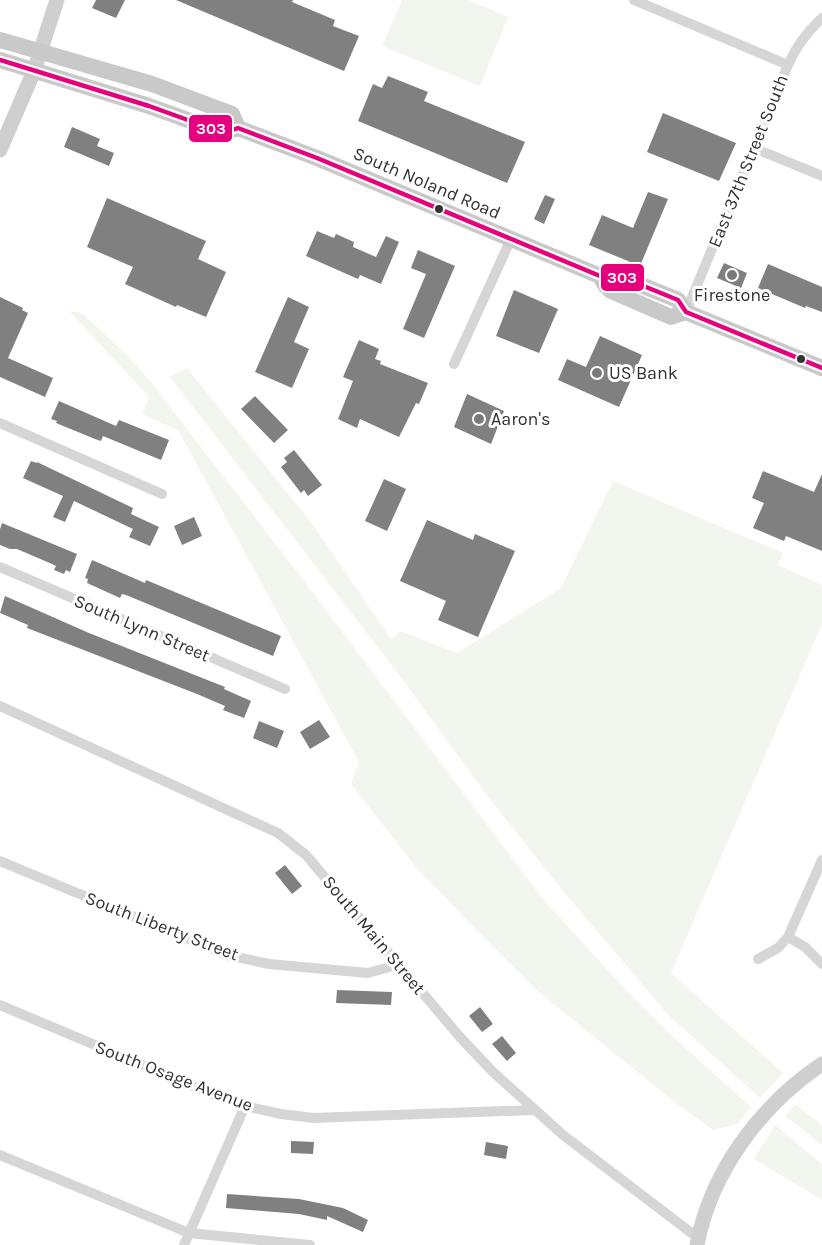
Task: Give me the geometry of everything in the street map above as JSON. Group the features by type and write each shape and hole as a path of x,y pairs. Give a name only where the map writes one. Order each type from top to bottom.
{"main road":[{"path":"0,150 34,71 57,0"},
{"name":"South Noland Road","path":"0,40 152,84 232,114 238,128"},
{"name":"South Noland Road","path":"0,60 149,106 224,133 238,128 317,158 600,276 619,276 678,300 686,312 822,368"},
{"path":"698,1242 709,1205 724,1172 743,1141 765,1113 803,1077 822,1064"}],"street":[{"path":"634,0 788,65"},
{"name":"East 37th Street South","path":"686,312 795,49 807,32 822,18"},
{"path":"754,147 822,176"},
{"path":"454,364 511,239"},
{"path":"0,423 162,494"},
{"name":"South Lynn Street","path":"0,567 285,689"},
{"name":"South Main Street","path":"0,706 278,833 306,855 459,1036 534,1110 698,1242"},
{"path":"758,959 778,948 788,937 822,860"},
{"name":"South Liberty Street","path":"0,861 227,955 269,964 368,973 400,964"},
{"path":"788,937 805,947 822,964"},
{"name":"South Osage Avenue","path":"0,1005 209,1093 245,1106 281,1114 313,1118 534,1110"},
{"path":"184,1245 245,1106"},
{"path":"0,1155 189,1233 310,1245"}],"shaded area":[{"path":"402,0 469,0 508,17 480,86 382,46"},
{"path":"69,311 82,313 129,357 150,381 301,577 542,898 626,990 669,1033 751,1107 738,1124 713,1130 678,1105 534,988 419,871 351,784 359,762 178,430 142,414 149,397"},
{"path":"187,368 313,525 391,639 400,631 457,653 561,588 613,481 783,553 778,565 822,585 822,624 671,973 783,1073 760,1098 669,1016 563,891 492,802 396,671 170,377"},
{"path":"795,1104 822,1125 822,1145 785,1116"},
{"path":"775,1125 822,1164 822,1200 754,1159"}],"building":[{"path":"96,0 125,0 116,18 92,8"},
{"path":"176,0 293,0 292,2 335,20 333,26 359,36 344,71"},
{"path":"388,76 428,92 424,101 525,142 507,183 358,121 373,84 382,88"},
{"path":"663,113 736,143 719,181 647,152"},
{"path":"72,127 100,139 97,146 114,153 109,166 64,147"},
{"path":"648,192 668,199 640,266 589,245 602,215 633,228"},
{"path":"545,195 555,199 544,224 534,219"},
{"path":"107,198 206,241 198,259 226,272 206,317 177,305 176,307 125,284 133,267 87,247"},
{"path":"317,231 334,238 336,234 354,242 353,247 376,257 386,236 399,242 381,284 360,275 358,279 306,256"},
{"path":"418,250 455,266 424,338 403,329 426,274 411,268"},
{"name":"Firestone","path":"724,263 747,273 741,288 717,278"},
{"path":"768,264 822,287 822,312 806,306 805,308 758,288"},
{"path":"514,290 558,309 539,353 496,336"},
{"path":"0,297 23,308 22,310 28,313 8,358 53,378 45,397 0,377"},
{"path":"288,297 309,307 294,342 309,349 292,388 255,372"},
{"name":"US Bank","path":"600,336 642,355 619,407 558,380 567,359 586,367"},
{"path":"359,340 379,349 375,359 381,361 380,364 428,383 419,404 416,403 399,437 360,419 357,428 338,419 353,381 343,377"},
{"name":"Aaron's","path":"467,394 504,411 491,444 454,427"},
{"path":"255,396 288,430 274,443 241,409"},
{"path":"59,401 116,426 119,420 169,440 161,460 103,436 101,441 56,423 57,421 51,419"},
{"path":"294,450 322,485 308,496 304,490 301,493 281,467 287,462 284,458"},
{"path":"31,461 133,508 131,514 159,527 150,546 129,537 133,529 74,501 65,522 53,517 63,496 23,478"},
{"path":"763,471 814,492 822,474 822,551 786,536 784,541 753,528 764,503 752,498"},
{"path":"384,479 406,489 387,531 365,521"},
{"path":"194,517 202,536 182,545 174,526"},
{"path":"427,520 473,540 475,534 515,551 478,637 438,620 446,601 400,581"},
{"path":"2,523 77,554 70,572 66,570 64,574 54,570 56,566 52,564 17,549 0,545"},
{"path":"92,560 281,636 273,656 126,595 122,594 120,598 87,583 88,579 85,578"},
{"path":"5,596 89,633 225,687 224,689 251,701 244,718 223,710 225,706 197,694 27,628 28,625 0,613"},
{"path":"319,720 330,737 310,749 300,732"},
{"path":"259,721 284,731 277,748 253,738"},
{"path":"285,865 302,886 292,894 275,873"},
{"path":"337,990 392,992 391,1005 336,1003"},
{"path":"480,1007 493,1024 482,1032 469,1016"},
{"path":"502,1036 516,1053 507,1061 492,1044"},
{"path":"291,1141 314,1142 313,1154 291,1153"},
{"path":"486,1142 508,1146 506,1159 484,1155"},
{"path":"227,1194 299,1199 343,1208 368,1220 363,1232 327,1216 327,1220 299,1214 226,1208"}],"transit line":[{"name":"303","path":"0,60 149,106 224,133 238,128 317,158 600,276 619,276 678,300 686,312 822,368"}],"place":[{"name":"Firestone","path":"732,275"},
{"name":"US Bank","path":"597,373"},
{"name":"Aaron's","path":"479,419"}]}
